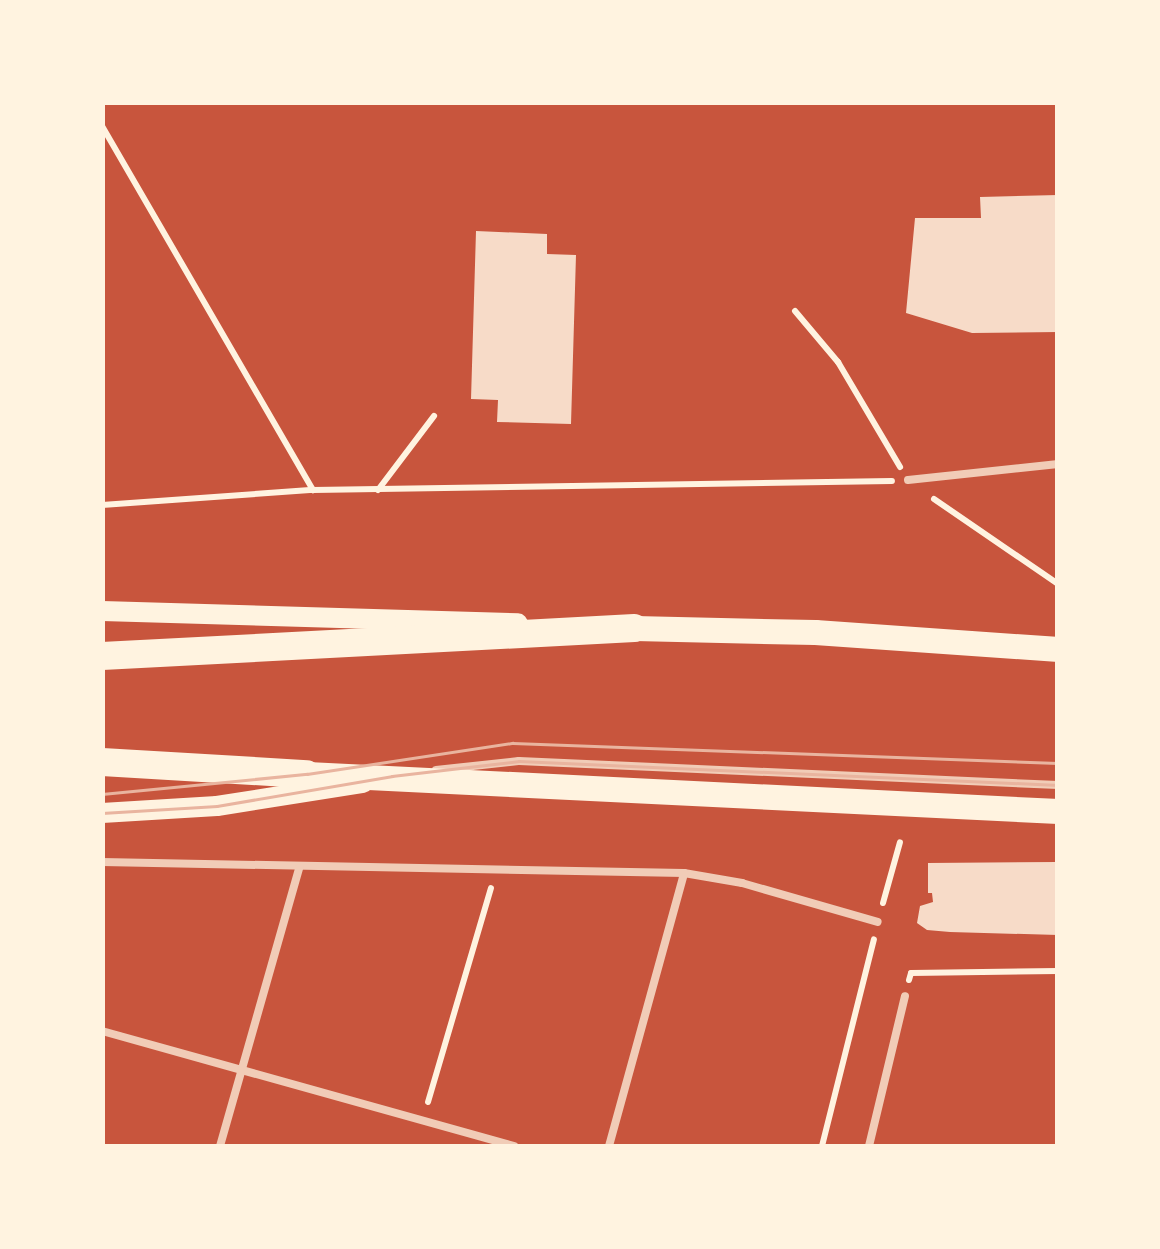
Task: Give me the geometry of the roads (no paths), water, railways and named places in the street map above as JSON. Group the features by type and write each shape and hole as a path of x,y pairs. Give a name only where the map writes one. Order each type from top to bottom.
{"highway":[{"path":"102,656 634,628"},
{"path":"102,762 308,774"}],"main road":[{"path":"102,611 815,632 1058,649"},
{"path":"308,774 1058,811"},
{"path":"102,813 217,806 392,776"}],"lane":[{"path":"908,480 1058,464"},
{"path":"392,776 520,761 1058,785"},
{"path":"102,862 684,874 742,883 878,922"},
{"path":"220,1146 299,868"},
{"path":"610,1146 684,874"},
{"path":"869,1146 905,996"},
{"path":"102,1031 514,1146"}],"tram line":[{"path":"102,794 307,774 513,743 1058,763"},
{"path":"102,813 217,806 392,776 519,761 1058,785"}]}
